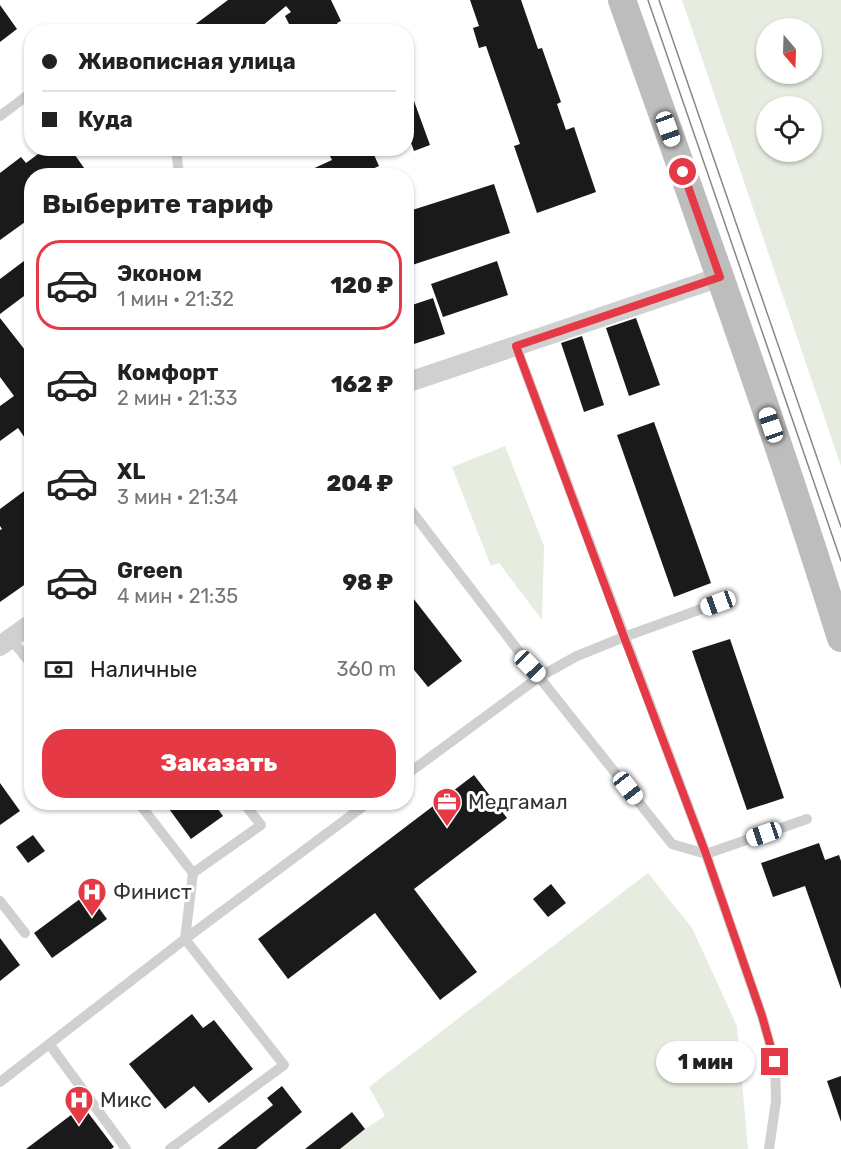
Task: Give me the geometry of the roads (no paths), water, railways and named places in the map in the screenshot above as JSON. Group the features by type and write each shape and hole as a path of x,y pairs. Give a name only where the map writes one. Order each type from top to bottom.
{"street":[{"path":"622,0 720,277 841,638"},
{"path":"414,380 720,277"},
{"path":"5,642 24,628"}],"lane":[{"path":"0,116 24,98"},
{"path":"516,346 706,854 762,1016 775,1062 776,1101 769,1149"},
{"path":"414,514 530,666 672,844 706,854 807,819"},
{"path":"414,769 539,677 577,656 718,603"},
{"path":"5,642 24,659"},
{"path":"144,810 193,873 185,939 284,1065 170,1149"},
{"path":"193,873 261,825 249,810"},
{"path":"2,1076 50,1044 185,939 358,810"},
{"path":"0,901 25,933"},
{"path":"50,1044 126,1149"}],"tram line":[{"path":"648,0 841,561"},
{"path":"659,0 841,527"}],"place":[{"name":"Медгамал","path":"447,828"},
{"name":"Финист","path":"92,918"},
{"name":"Микс","path":"79,1126"}]}
